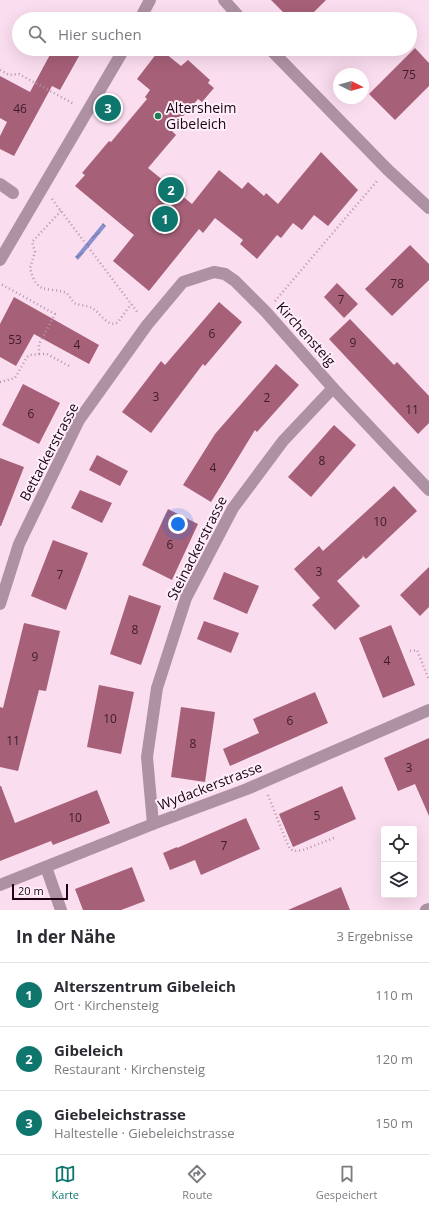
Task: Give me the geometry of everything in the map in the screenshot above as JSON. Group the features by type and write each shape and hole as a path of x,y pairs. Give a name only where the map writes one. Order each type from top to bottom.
{"street":[{"path":"144,12 150,0"},
{"path":"224,0 235,12"},
{"path":"0,260 120,56"},
{"path":"277,56 388,169 429,208"},
{"path":"0,184 13,193"},
{"name":"Kirchensteig","path":"147,325 183,282 214,272 225,274 235,281 266,312 333,388 429,490"},
{"name":"Bettackerstrasse","path":"0,604 18,544 79,420 147,325"},
{"name":"Steinackerstrasse","path":"153,824 147,757 157,688 186,598 233,508 283,442 333,388"},
{"name":"Wydackerstrasse","path":"0,885 263,782 429,710"},
{"path":"46,867 61,910"}],"path":[{"path":"0,70 9,75 19,74 74,104"},
{"path":"266,312 379,179"},
{"path":"50,196 147,325"},
{"path":"61,211 32,242 35,252 30,268 37,285 45,290 67,293 74,303 96,310 111,324 116,324 131,304"},
{"path":"1,284 55,314 39,344 39,354"},
{"path":"0,382 15,378 30,355 47,354 71,367"},
{"path":"410,651 417,650 429,680"},
{"path":"263,782 290,849 298,852 334,838"}],"water":[{"path":"103,223 106,226 78,260 75,257"}],"building":[{"path":"271,0 326,0 314,12 283,12"},
{"path":"417,50 429,63 429,86 395,120 369,94 407,56 417,56"},
{"path":"49,56 79,56 60,90 52,86 14,156 0,149 0,136 7,122 0,118 0,76 30,92"},
{"path":"155,56 169,56 181,66 188,60 210,80 208,83 214,88 202,102 198,99 171,130 176,135 148,168 192,204 219,170 242,189 248,182 264,196 266,193 278,204 321,152 358,190 328,226 314,215 302,230 293,223 281,238 277,235 257,259 240,244 243,240 215,218 203,233 199,229 149,291 113,261 134,235 75,186 85,175 82,173 109,141 111,142 147,99 145,97 150,90 137,79"},
{"path":"410,245 429,264 429,280 392,316 365,289"},
{"path":"337,283 358,304 344,318 324,297"},
{"path":"14,297 99,345 89,364 34,334 16,366 0,357 0,324"},
{"path":"219,302 242,322 205,366 203,364 151,433 122,412 161,361 165,365"},
{"path":"350,319 394,365 397,362 429,396 429,423 418,434 329,339"},
{"path":"276,364 299,385 257,432 255,430 211,502 183,485 215,434"},
{"path":"23,384 60,403 39,444 2,425"},
{"path":"334,425 356,445 311,497 288,477"},
{"path":"97,455 128,471 120,486 89,470"},
{"path":"0,458 24,467 1,526 0,526"},
{"path":"394,486 417,511 366,559 362,555 363,557 337,581 360,606 335,630 312,605 320,598 294,569 319,546 323,551"},
{"path":"80,490 112,503 102,523 71,508"},
{"path":"168,509 198,524 172,580 142,565"},
{"path":"53,540 88,553 66,610 31,596"},
{"path":"429,567 429,607 420,616 400,595"},
{"path":"224,572 259,586 247,614 213,599"},
{"path":"129,595 161,606 141,665 110,654"},
{"path":"204,621 239,633 231,653 197,639"},
{"path":"24,623 60,631 46,691 39,690 18,771 0,767 0,707 3,708"},
{"path":"391,625 415,685 383,698 359,638"},
{"path":"99,685 134,692 121,754 87,747"},
{"path":"315,692 328,723 230,766 223,749 259,733 253,719"},
{"path":"181,707 215,712 205,782 171,777"},
{"path":"429,738 429,816 415,784 398,791 384,758"},
{"path":"0,786 15,823 97,790 110,823 53,845 51,841 0,861"},
{"path":"342,786 356,819 293,847 279,814"},
{"path":"246,818 260,849 201,875 195,860 170,870 163,853"},
{"path":"132,867 145,901 121,910 83,910 75,889"},
{"path":"341,887 350,910 288,910"}],"place":[{"name":"Giebeleichstrasse","path":"108,108"},
{"name":"Altersheim Gibeleich","path":"158,116"},
{"name":"Gibeleich","path":"171,190"},
{"name":"Alterszentrum Gibeleich","path":"165,219"}]}
